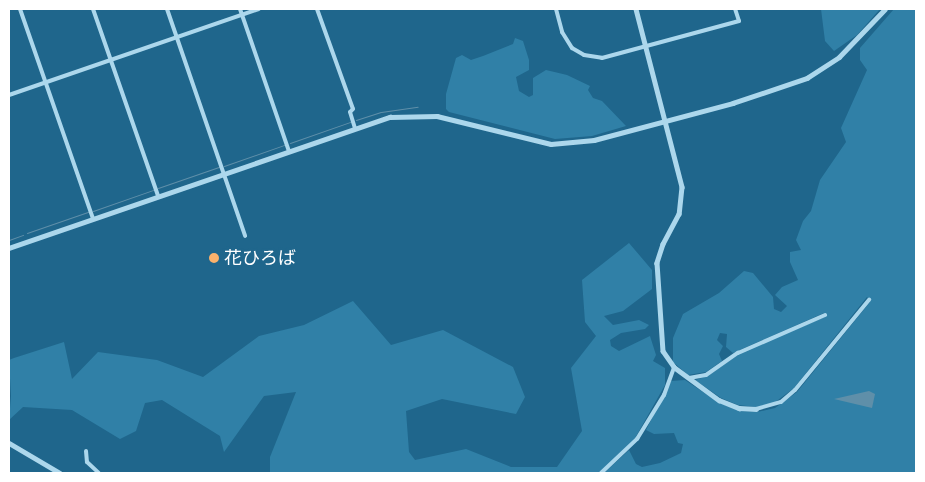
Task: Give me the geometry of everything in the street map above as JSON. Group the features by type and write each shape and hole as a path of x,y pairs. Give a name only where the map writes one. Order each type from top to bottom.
{"street":[{"path":"20,9 93,219"},
{"path":"93,9 158,196"},
{"path":"166,9 245,236"},
{"path":"240,9 289,151"},
{"path":"9,95 259,9"},
{"path":"317,9 352,110 350,112 355,128"},
{"path":"556,9 565,38 584,55 602,58 739,21 735,9"},
{"path":"636,9 667,121 680,177 682,200 677,219 660,251 656,270 662,345 674,367 729,405 756,409 781,402 795,390 869,300"},
{"path":"9,248 355,128 406,115 437,116 551,144 594,140 667,121 787,86 807,78 839,57 885,9"},
{"path":"689,378 706,375 752,345 824,315"},
{"path":"601,473 637,439 664,395 674,367"},
{"path":"9,444 60,473"},
{"path":"86,451 87,462 99,473"}],"shaded area":[{"path":"821,9 880,9 857,35 834,51 825,41"},
{"path":"894,9 916,9 916,473 604,473 629,450 636,464 642,467 660,463 681,453 683,444 678,443 674,433 654,434 646,430 671,381 685,380 718,402 739,411 757,412 775,408 797,392 870,302 867,297 794,388 774,403 756,407 738,405 721,398 695,380 708,376 739,354 825,317 824,313 733,353 726,347 727,334 720,333 717,340 723,346 719,354 722,361 706,372 688,375 673,362 673,338 683,314 719,293 744,271 753,273 773,297 774,309 781,312 787,306 775,295 782,287 798,280 790,262 790,252 801,250 796,240 803,221 811,211 820,180 846,142 841,128 867,70 860,60 860,48"},
{"path":"515,38 523,41 529,60 529,70 516,77 519,91 529,97 533,95 533,78 546,70 567,75 590,86 588,90 593,98 602,101 626,126 592,136 555,139 449,112 446,109 446,94 456,58 462,55 471,60 483,56 513,44"},
{"path":"629,243 652,270 652,289 623,311 604,316 613,325 639,320 649,325 645,329 621,333 610,340 611,346 619,351 650,336 656,355 653,361 665,368 665,385 634,440 599,473 270,473 270,457 296,392 264,396 224,452 220,436 162,400 145,403 136,431 120,439 72,410 23,407 9,420 11,396 9,360 14,358 64,342 72,379 98,352 157,360 203,377 259,336 304,325 353,301 391,345 443,330 513,367 525,397 516,414 442,399 406,411 409,452 415,460 466,449 511,467 557,467 582,431 571,368 596,336 585,322 582,280"},
{"path":"869,391 875,394 872,408 834,399"}],"waterway":[{"path":"356,120 381,112 418,107"},
{"path":"290,143 350,122"},
{"path":"224,166 284,145"},
{"path":"158,188 219,167"},
{"path":"93,211 153,190"},
{"path":"27,233 88,212"},
{"path":"9,240 23,235"}],"place":[{"name":"花ひろば","path":"214,258"}]}
